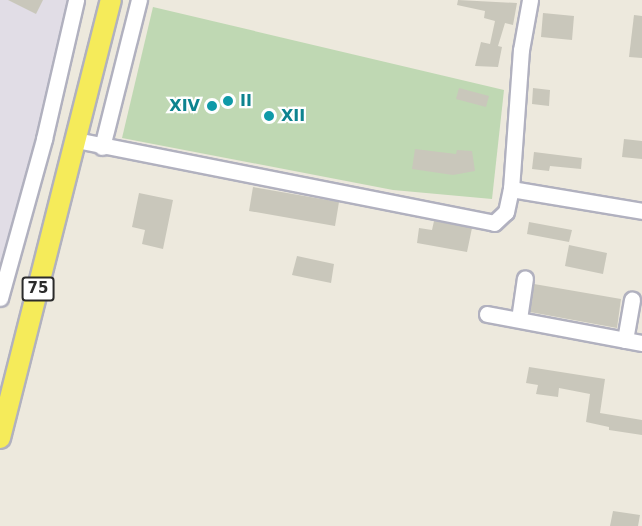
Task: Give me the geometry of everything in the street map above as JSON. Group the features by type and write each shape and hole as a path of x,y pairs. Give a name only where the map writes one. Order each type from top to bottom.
{"main road":[{"name":"75","path":"0,438 111,0"}],"street":[{"path":"0,298 44,139 76,0"},
{"path":"102,147 139,0"},
{"path":"76,140 102,147 494,223 506,212 512,189 521,50 530,0"},
{"path":"512,189 642,211"},
{"path":"519,320 525,278"},
{"path":"625,340 632,300"},
{"path":"487,314 642,343"}],"shaded area":[{"path":"0,0 70,0 0,274"}],"green space":[{"path":"153,7 504,90 492,199 393,190 122,138"}],"building":[{"path":"8,0 43,0 36,14"},
{"path":"458,0 517,3 513,25 505,23 498,46 502,47 498,67 475,66 481,42 490,44 495,21 484,18 485,11 457,5"},
{"path":"543,13 574,16 572,40 541,37"},
{"path":"634,15 642,16 642,58 629,57"},
{"path":"459,88 489,96 486,107 456,99"},
{"path":"533,88 550,90 549,106 532,104"},
{"path":"624,139 642,141 642,159 622,157"},
{"path":"415,149 456,154 457,150 472,151 475,171 453,175 412,169"},
{"path":"534,152 582,158 581,169 550,166 549,171 532,169"},
{"path":"253,187 339,202 335,226 249,211"},
{"path":"139,193 173,200 163,249 142,244 145,230 132,227"},
{"path":"434,221 472,228 467,252 417,243 419,228 432,230"},
{"path":"529,222 572,230 569,242 527,234"},
{"path":"569,245 607,253 603,274 565,266"},
{"path":"297,256 334,264 331,283 292,275"},
{"path":"534,284 621,299 617,328 530,312"},
{"path":"529,367 605,379 600,413 642,420 642,435 609,430 609,427 586,422 590,394 559,388 558,397 536,394 538,385 526,383"},
{"path":"613,511 640,515 638,526 610,526"}],"place":[{"name":"II","path":"228,101"},
{"name":"XIV","path":"212,106"},
{"name":"XII","path":"269,116"}]}
